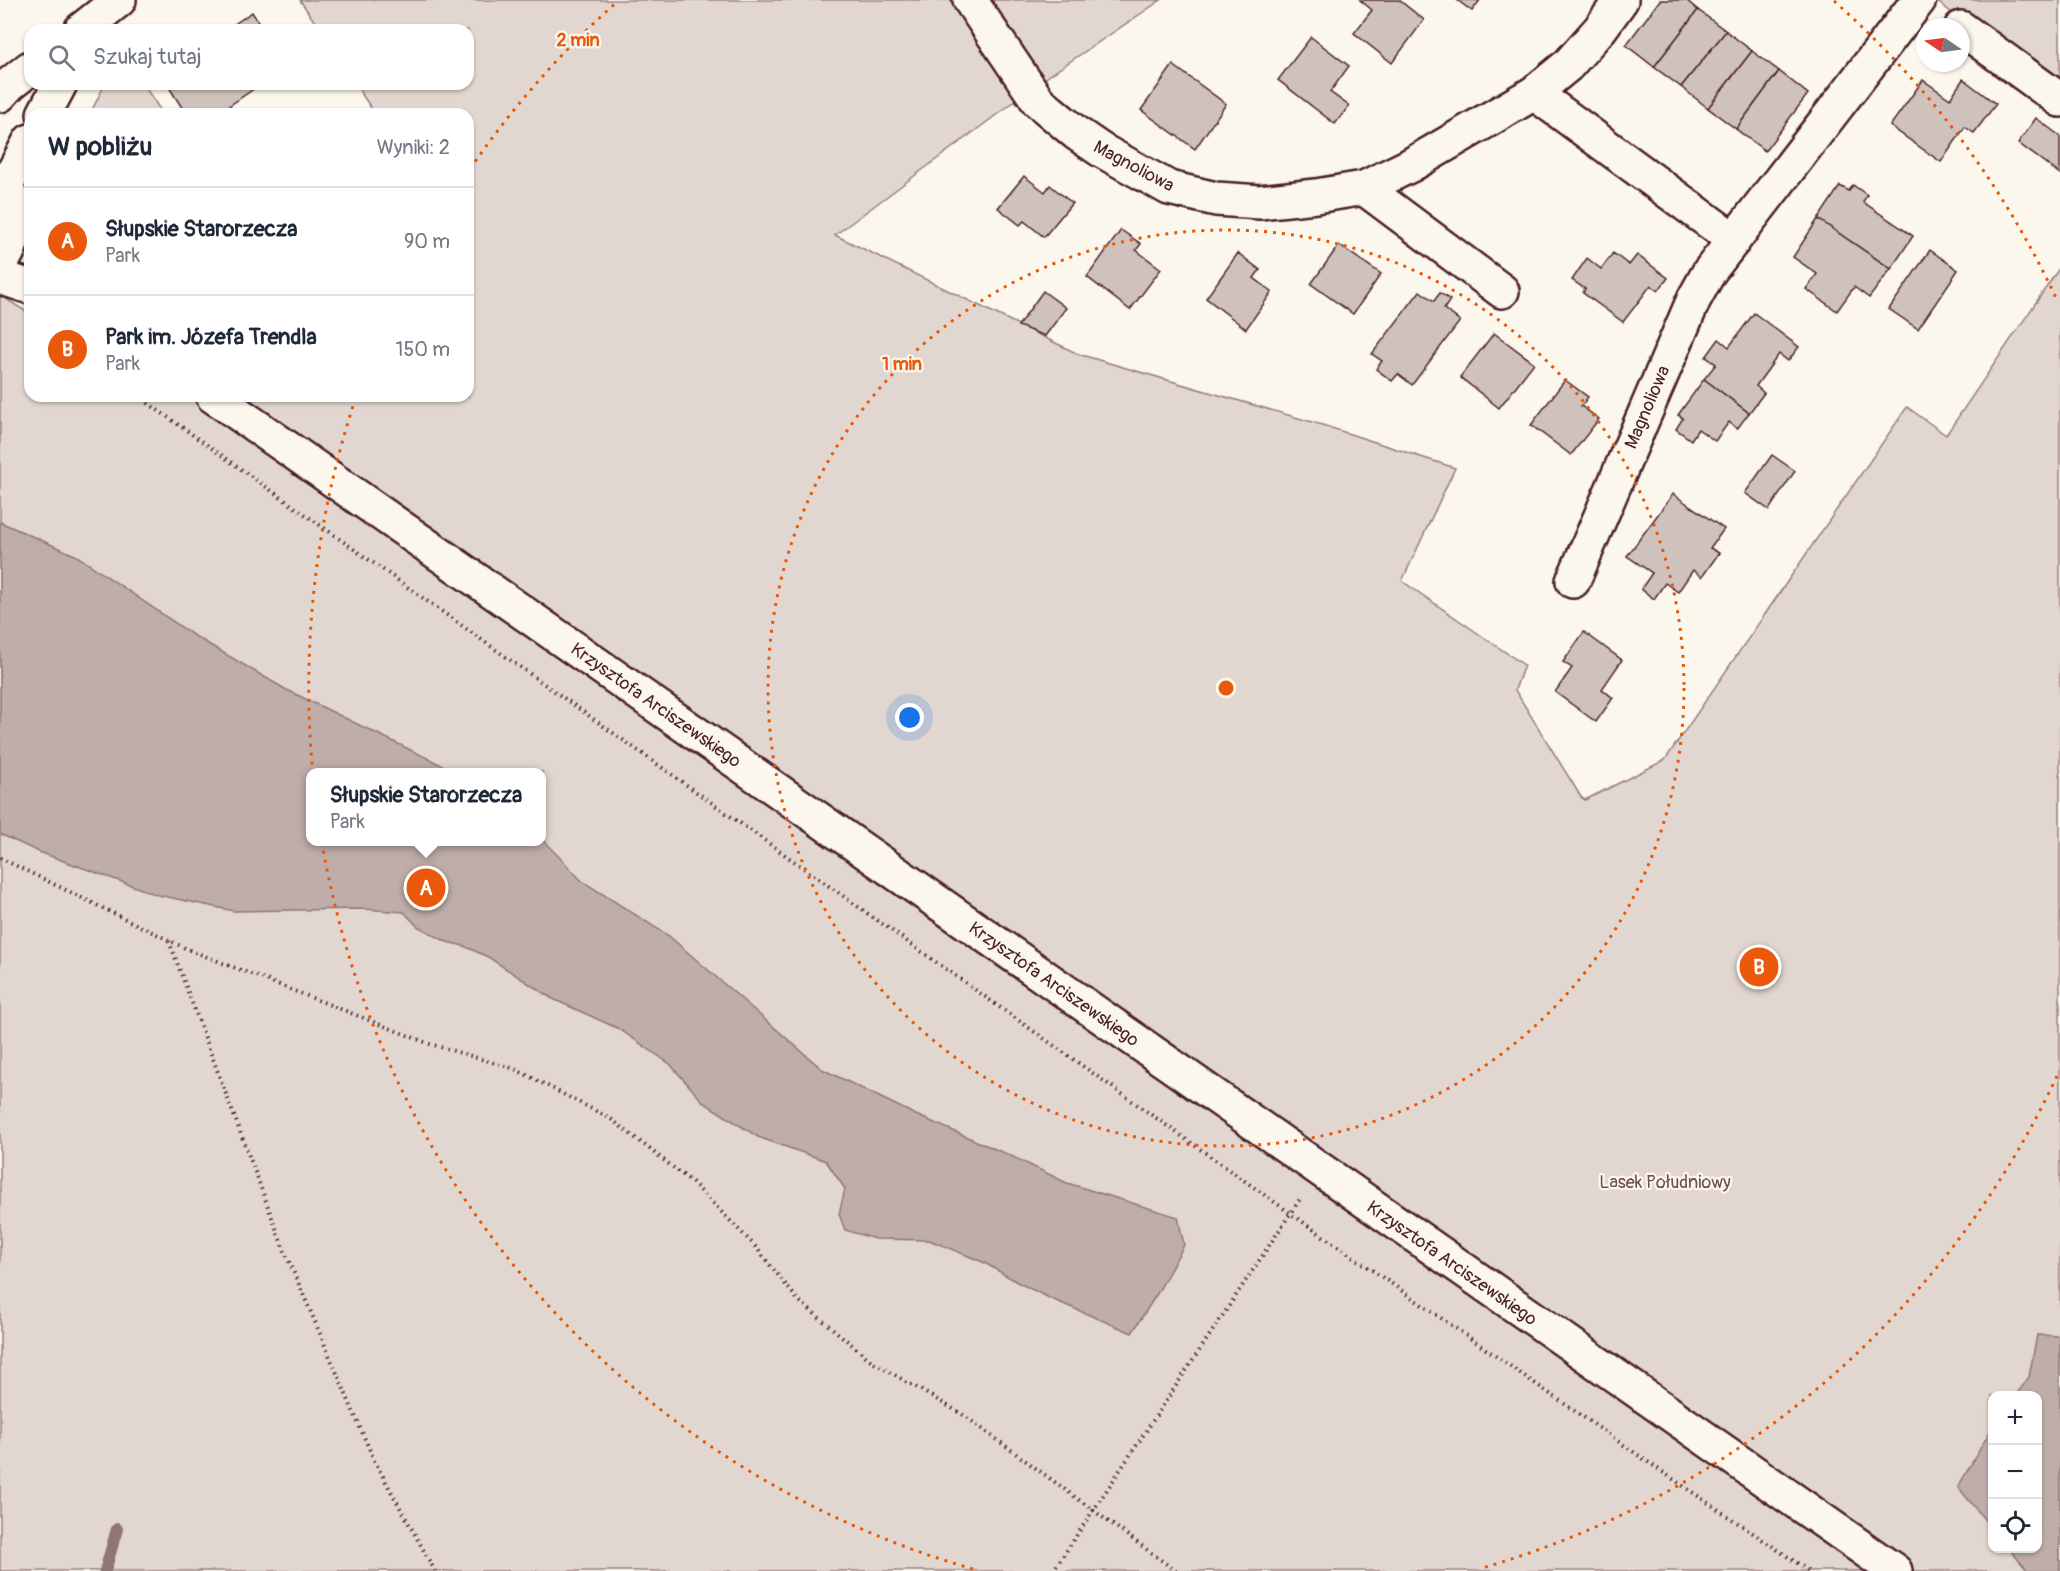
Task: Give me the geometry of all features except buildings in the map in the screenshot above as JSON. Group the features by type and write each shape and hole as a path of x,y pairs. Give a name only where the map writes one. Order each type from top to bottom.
{"street":[{"path":"91,24 119,0"},
{"name":"Magnoliowa","path":"970,0 1038,100 1101,150 1169,188 1216,199 1260,202 1364,188 1409,166 1534,93 1568,65 1600,29 1621,0"},
{"name":"Magnoliowa","path":"1573,581 1694,299 1709,272 1921,0 1948,18"},
{"name":"Magnoliowa","path":"1970,34 2060,100"},
{"path":"0,95 24,73"},
{"path":"47,108 57,90"},
{"path":"1534,93 1734,240"},
{"path":"0,264 22,240 14,208 3,182 24,150"},
{"path":"1364,188 1502,291"},
{"path":"0,277 24,284"},
{"name":"Krzysztofa Arciszewskiego","path":"222,402 1895,1571"}],"path":[{"path":"146,402 1290,1213 1809,1571"},
{"path":"0,858 169,941 429,1044 515,1069 611,1119 692,1182 754,1245 798,1300 874,1363 962,1414 1176,1571"},
{"path":"169,941 283,1247 374,1460 435,1571"},
{"path":"1053,1571 1319,1170"}],"green space":[{"name":"Lasek Południowy","path":"300,0 1161,0 1050,75 835,235 1078,354 1319,424 1455,468 1402,581 1524,665 1515,690 1585,800 1665,760 1907,407 1946,435 2060,267 2060,1571 0,1571 0,295 24,310 24,402 474,402 474,108 371,108 359,90 474,90 474,24 316,24"},
{"path":"1935,0 2060,0 2060,94 1970,26 1970,18 1959,18"},
{"path":"102,90 147,90 159,108 93,108"}],"shaded area":[{"path":"0,522 77,556 193,635 285,689 448,768 306,768 306,846 546,846 546,843 582,881 669,936 822,1069 916,1115 1067,1183 1178,1217 1184,1245 1132,1333 1049,1298 983,1262 929,1240 875,1239 845,1230 839,1214 845,1189 826,1161 758,1137 703,1102 670,1064 619,1029 551,998 488,957 464,946 447,942 417,926 404,912 364,909 234,911 158,895 39,852 0,834"},
{"path":"2037,1335 2060,1336 2060,1571 2028,1571 2012,1553 2042,1553 2042,1391 2019,1391 2029,1377"},
{"path":"1988,1435 1988,1524 1958,1487"}],"waterway":[{"path":"105,1571 117,1529"}],"place":[{"name":"Słupskie Starorzecza","path":"426,888"},
{"name":"Park im. Józefa Trendla","path":"1759,967"}]}
